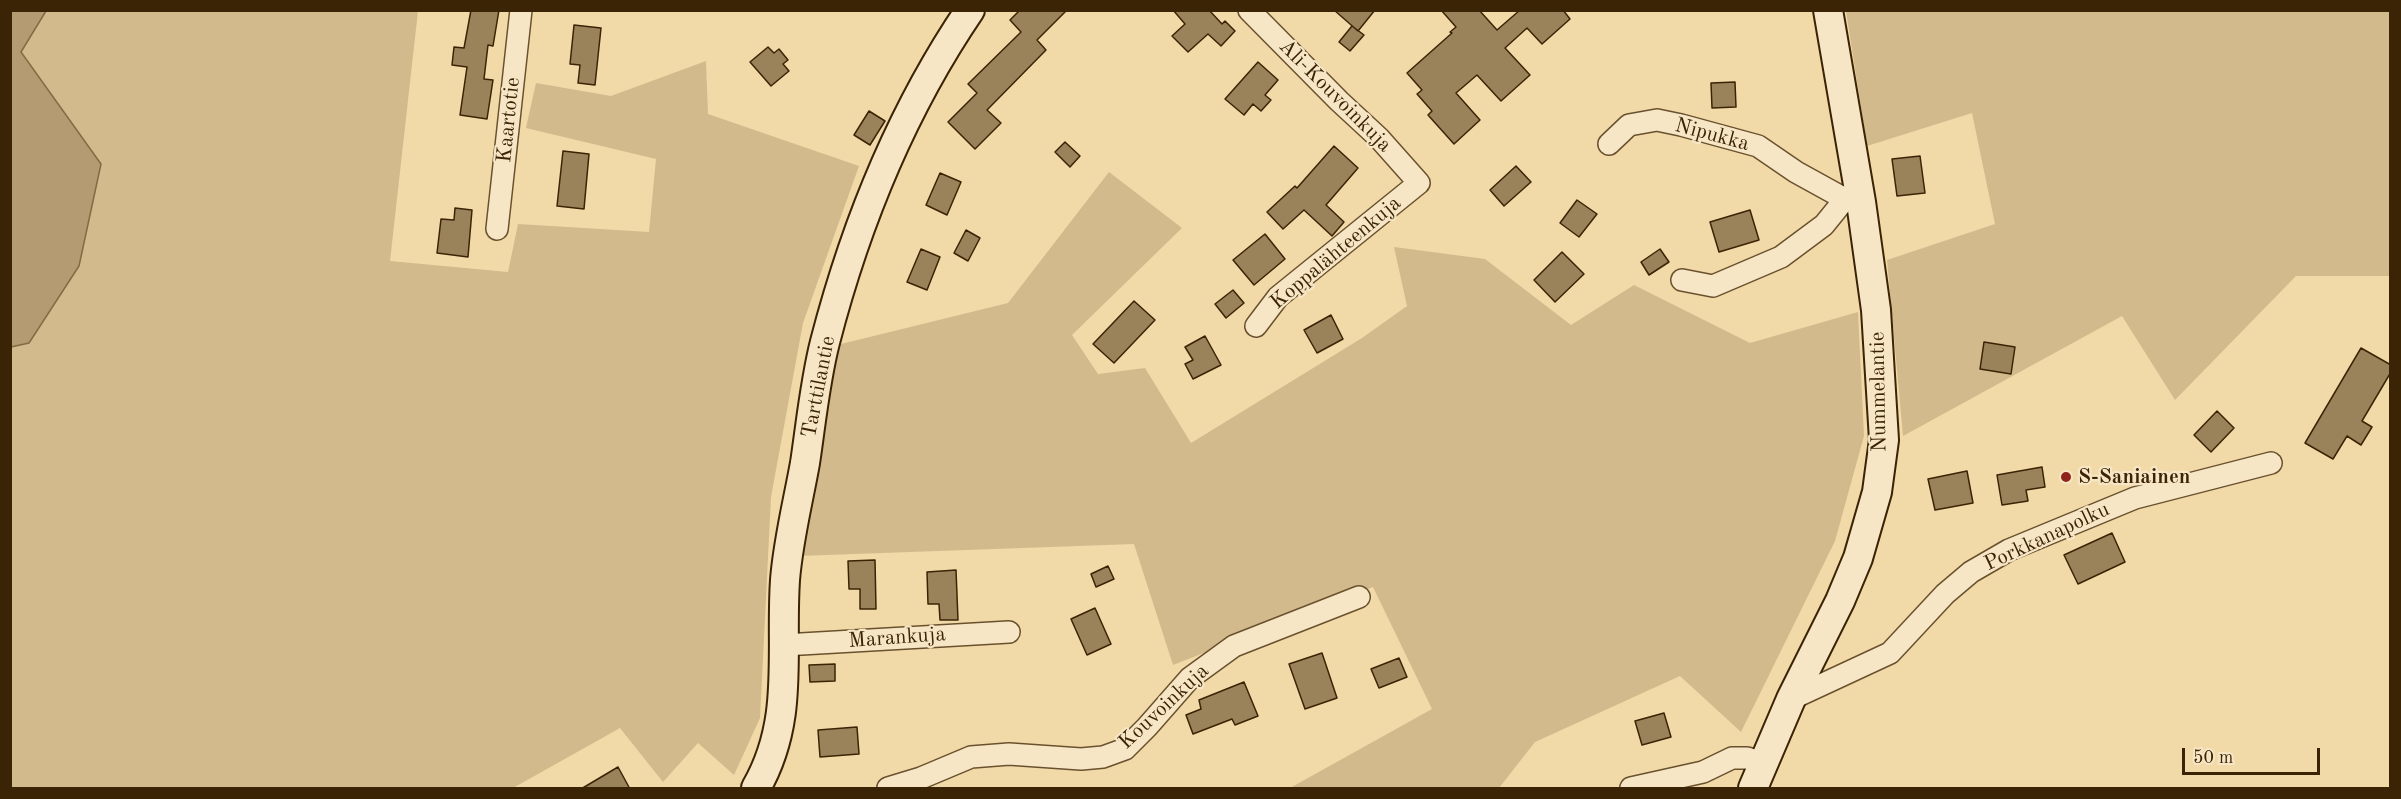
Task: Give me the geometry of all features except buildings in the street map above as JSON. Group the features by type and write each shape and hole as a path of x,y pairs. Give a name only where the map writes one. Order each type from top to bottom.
{"street":[{"name":"Kaartotie","path":"497,229 521,10"},
{"name":"Ali-Kouvoinkuja","path":"1249,10 1379,138 1419,183"},
{"name":"Nummelantie","path":"1757,776 1854,568 1877,492 1884,440 1876,310 1853,200 1828,10"},
{"name":"Tarttilantie","path":"756,789 772,757 782,719 785,579 828,334 859,232 882,174 961,15"},
{"name":"Nipukka","path":"1609,144 1629,125 1657,120 1681,125 1758,147 1796,172 1853,200"},
{"name":"Koppalähteenkuja","path":"1256,326 1278,297 1419,183"},
{"path":"1682,280 1713,286 1781,257 1853,200"},
{"name":"Porkkanapolku","path":"1791,699 1890,652 1945,594 1971,572 2009,550 2134,498 2271,463"},
{"name":"Kouvoinkuja","path":"888,789 971,757 1009,754 1081,759 1103,757 1125,749 1190,678 1234,646 1359,597"},
{"name":"Marankuja","path":"784,645 1009,632"},
{"path":"1631,789 1703,772 1732,758 1747,758 1757,776"}],"shaded area":[{"path":"10,11 46,11 21,52 101,164 79,266 29,343 11,347"},
{"path":"46,11 418,11 390,261 508,272 518,224 649,232 656,159 526,128 536,83 611,96 706,61 708,114 859,166 803,323 771,497 760,718 734,775 698,743 663,782 620,728 513,788 11,788 10,347 29,343 101,165 21,52"},
{"path":"1846,11 2390,11 2390,276 2296,276 2175,400 2122,316 1903,436 1887,260 1995,224 1972,113 1867,146"},
{"path":"1109,172 1182,228 1072,335 1098,374 1145,368 1191,443 1362,338 1407,306 1394,247 1485,259 1571,325 1634,285 1750,343 1858,312 1864,436 1835,541 1741,732 1680,676 1535,742 1499,788 1290,788 1432,709 1373,587 1173,665 1134,544 798,556 837,345 1008,303"}],"place":[{"name":"S-Saniainen","path":"2066,477"}]}
